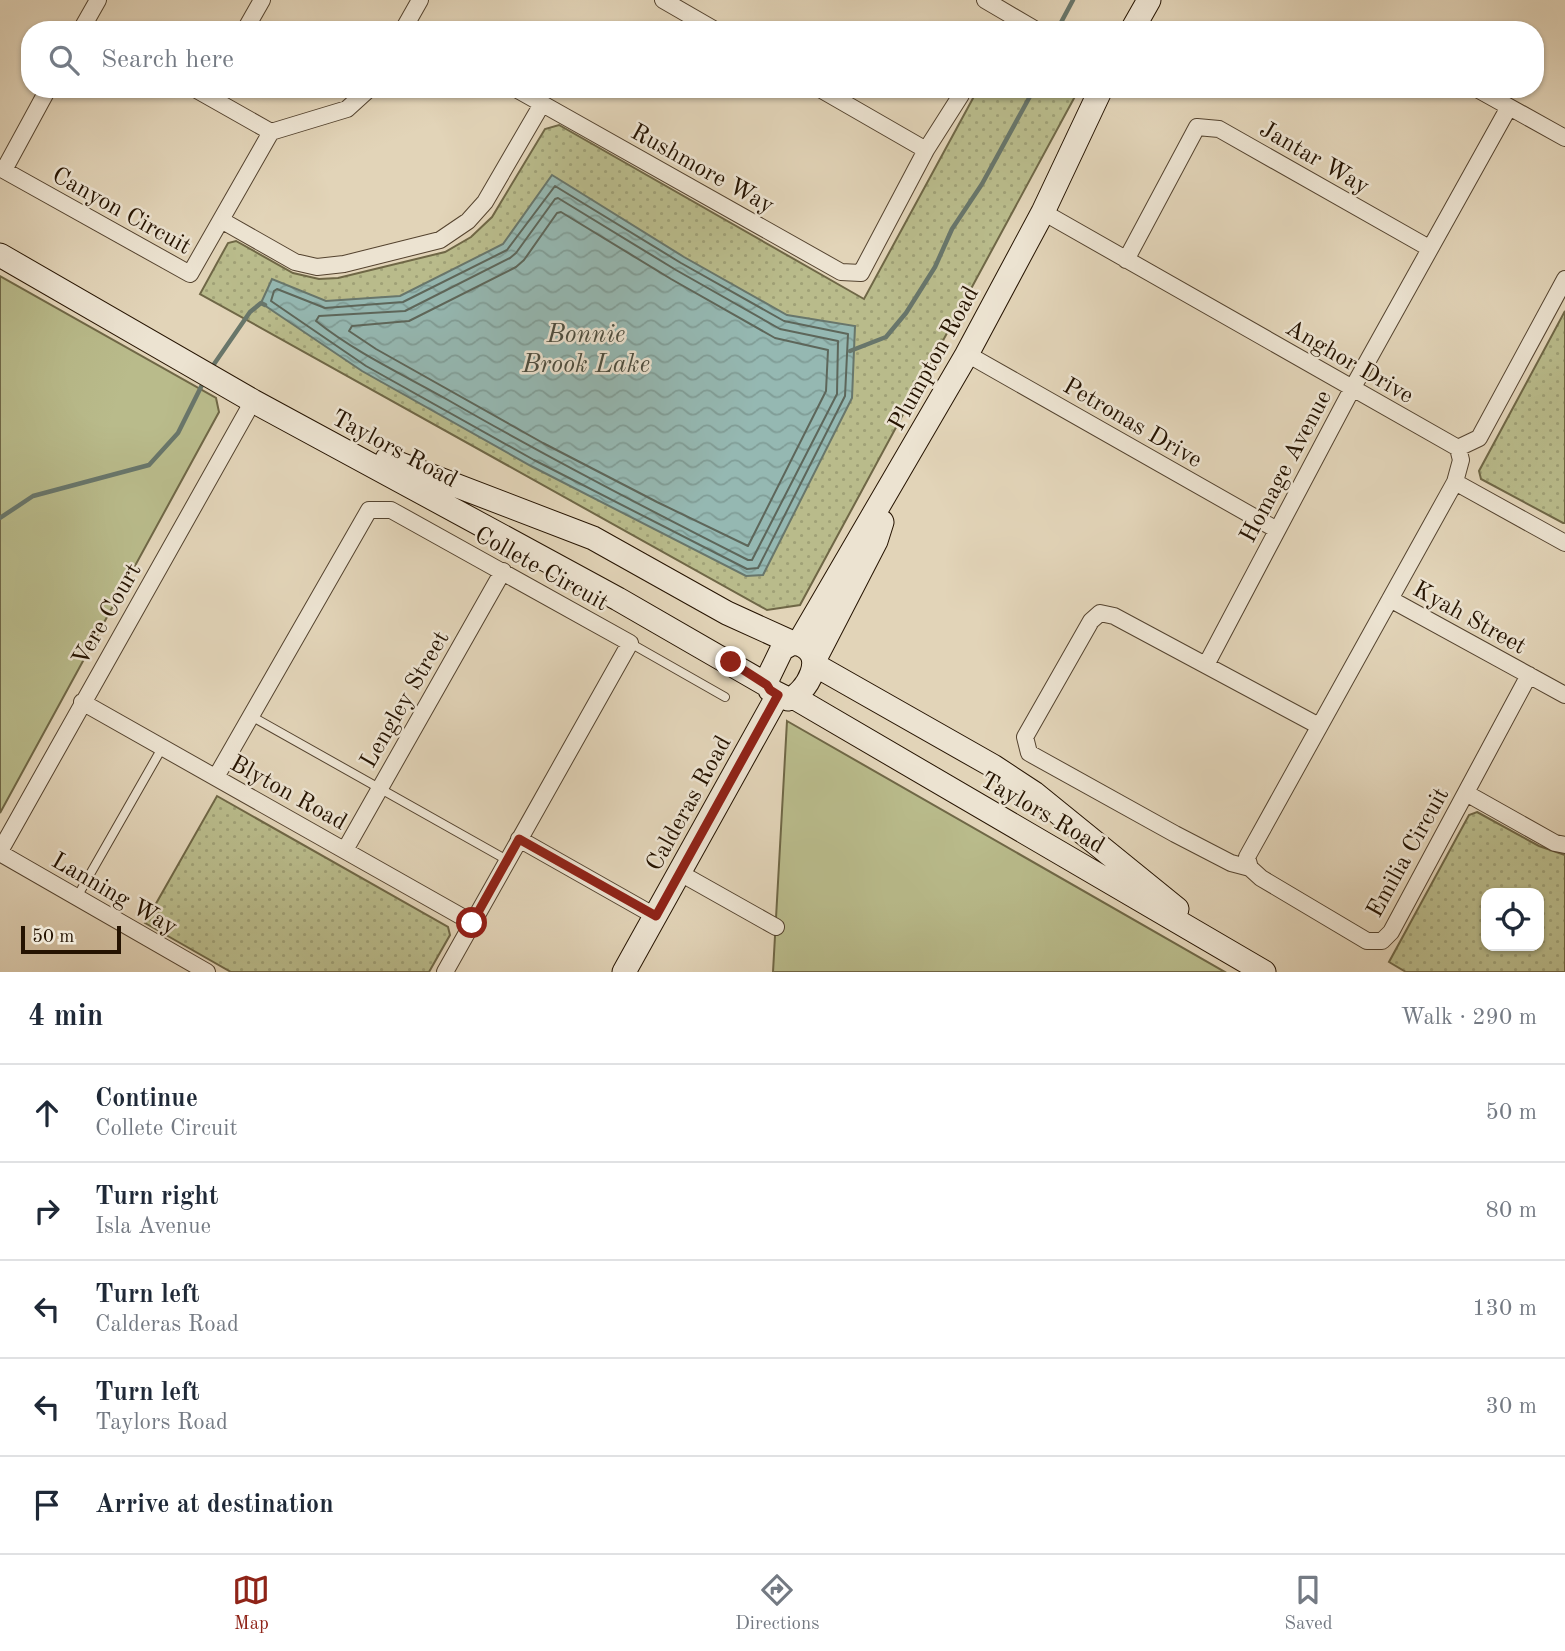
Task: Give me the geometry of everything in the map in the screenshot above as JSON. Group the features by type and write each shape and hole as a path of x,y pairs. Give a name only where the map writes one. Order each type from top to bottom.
{"street":[{"path":"89,21 98,0"},
{"path":"250,21 262,0"},
{"path":"410,21 420,0"},
{"path":"663,0 699,21"},
{"path":"985,0 1009,6 1026,21"},
{"path":"1137,21 1149,0"},
{"path":"2,169 43,98"},
{"path":"215,98 271,132 347,110 360,98"},
{"path":"221,220 295,261 317,267 344,264 440,240 468,220 485,202 542,104 532,98"},
{"path":"836,98 926,150 959,98"},
{"name":"Plumpton Road","path":"805,653 899,473 1043,212 1097,98"},
{"path":"1493,98 1565,138"},
{"name":"Rushmore Way","path":"542,104 841,272 861,273 926,150"},
{"name":"Homage Avenue","path":"1206,665 1352,389 1509,107"},
{"name":"Jantar Way","path":"1126,260 1197,127 1219,129 1429,248"},
{"name":"Canyon Circuit","path":"2,169 190,274 271,132"},
{"name":"Anghor Drive","path":"1043,212 1458,448"},
{"name":"Taylors Road","path":"0,255 253,401 629,605 1264,972"},
{"path":"1319,726 1114,616 1100,613 1091,621 1025,737 1029,753 1175,834 1231,863 1250,868 1247,857 1455,482 1461,460 1458,448 1479,438 1565,279"},
{"path":"54,286 72,286 106,302 348,440 395,463 593,538 805,653 1034,793 1174,906 1207,939"},
{"name":"Petronas Drive","path":"967,354 1276,530"},
{"name":"Vere Court","path":"0,852 253,401"},
{"path":"1455,482 1565,542"},
{"name":"Collete Circuit","path":"216,777 369,510 391,510 630,643"},
{"name":"Lengley Street","path":"345,850 503,571"},
{"name":"Kyah Street","path":"1390,599 1565,695"},
{"path":"445,972 630,643"},
{"path":"782,649 805,653 803,689 780,693 767,680 782,649"},
{"name":"Emilia Circuit","path":"1250,868 1261,878 1367,941 1382,941 1391,932 1529,675"},
{"name":"Calderas Road","path":"624,972 780,693"},
{"name":"Blyton Road","path":"82,702 472,923"},
{"path":"1466,793 1555,844 1565,845"},
{"path":"519,839 656,916"},
{"name":"Lanning Way","path":"0,852 207,972"},
{"path":"680,873 776,927"}],"lane":[{"path":"630,643 725,697"},
{"path":"251,716 508,860"},
{"path":"77,897 162,748"}],"green space":[{"path":"973,98 1074,98 800,605 767,610 200,294 228,243 236,241 293,273 319,279 338,278 445,252 471,237 492,217 545,129 559,125 864,299"},
{"path":"0,276 216,398 219,412 0,813"},
{"path":"1565,311 1563,523 1481,479 1479,471"},
{"path":"787,721 1225,972 773,972"},
{"path":"217,796 448,927 450,935 429,972 231,972 145,923"},
{"path":"1477,812 1539,846 1565,855 1565,972 1406,972 1389,962 1469,815"}],"water":[{"name":"Bonnie Brook Lake","path":"552,175 684,257 787,315 855,326 852,398 763,575 746,576 531,466 362,371 261,303 272,279 326,301 400,296 503,244"}],"waterway":[{"path":"1062,21 1073,0"},
{"path":"850,351 886,337 906,313 935,267 952,229 982,184 1029,98"},
{"path":"212,367 250,312 261,303 265,305"},
{"path":"0,518 33,496 149,465 178,433 204,381"}],"route":[{"path":"472,923 519,839 656,916 778,695 731,662"}]}
